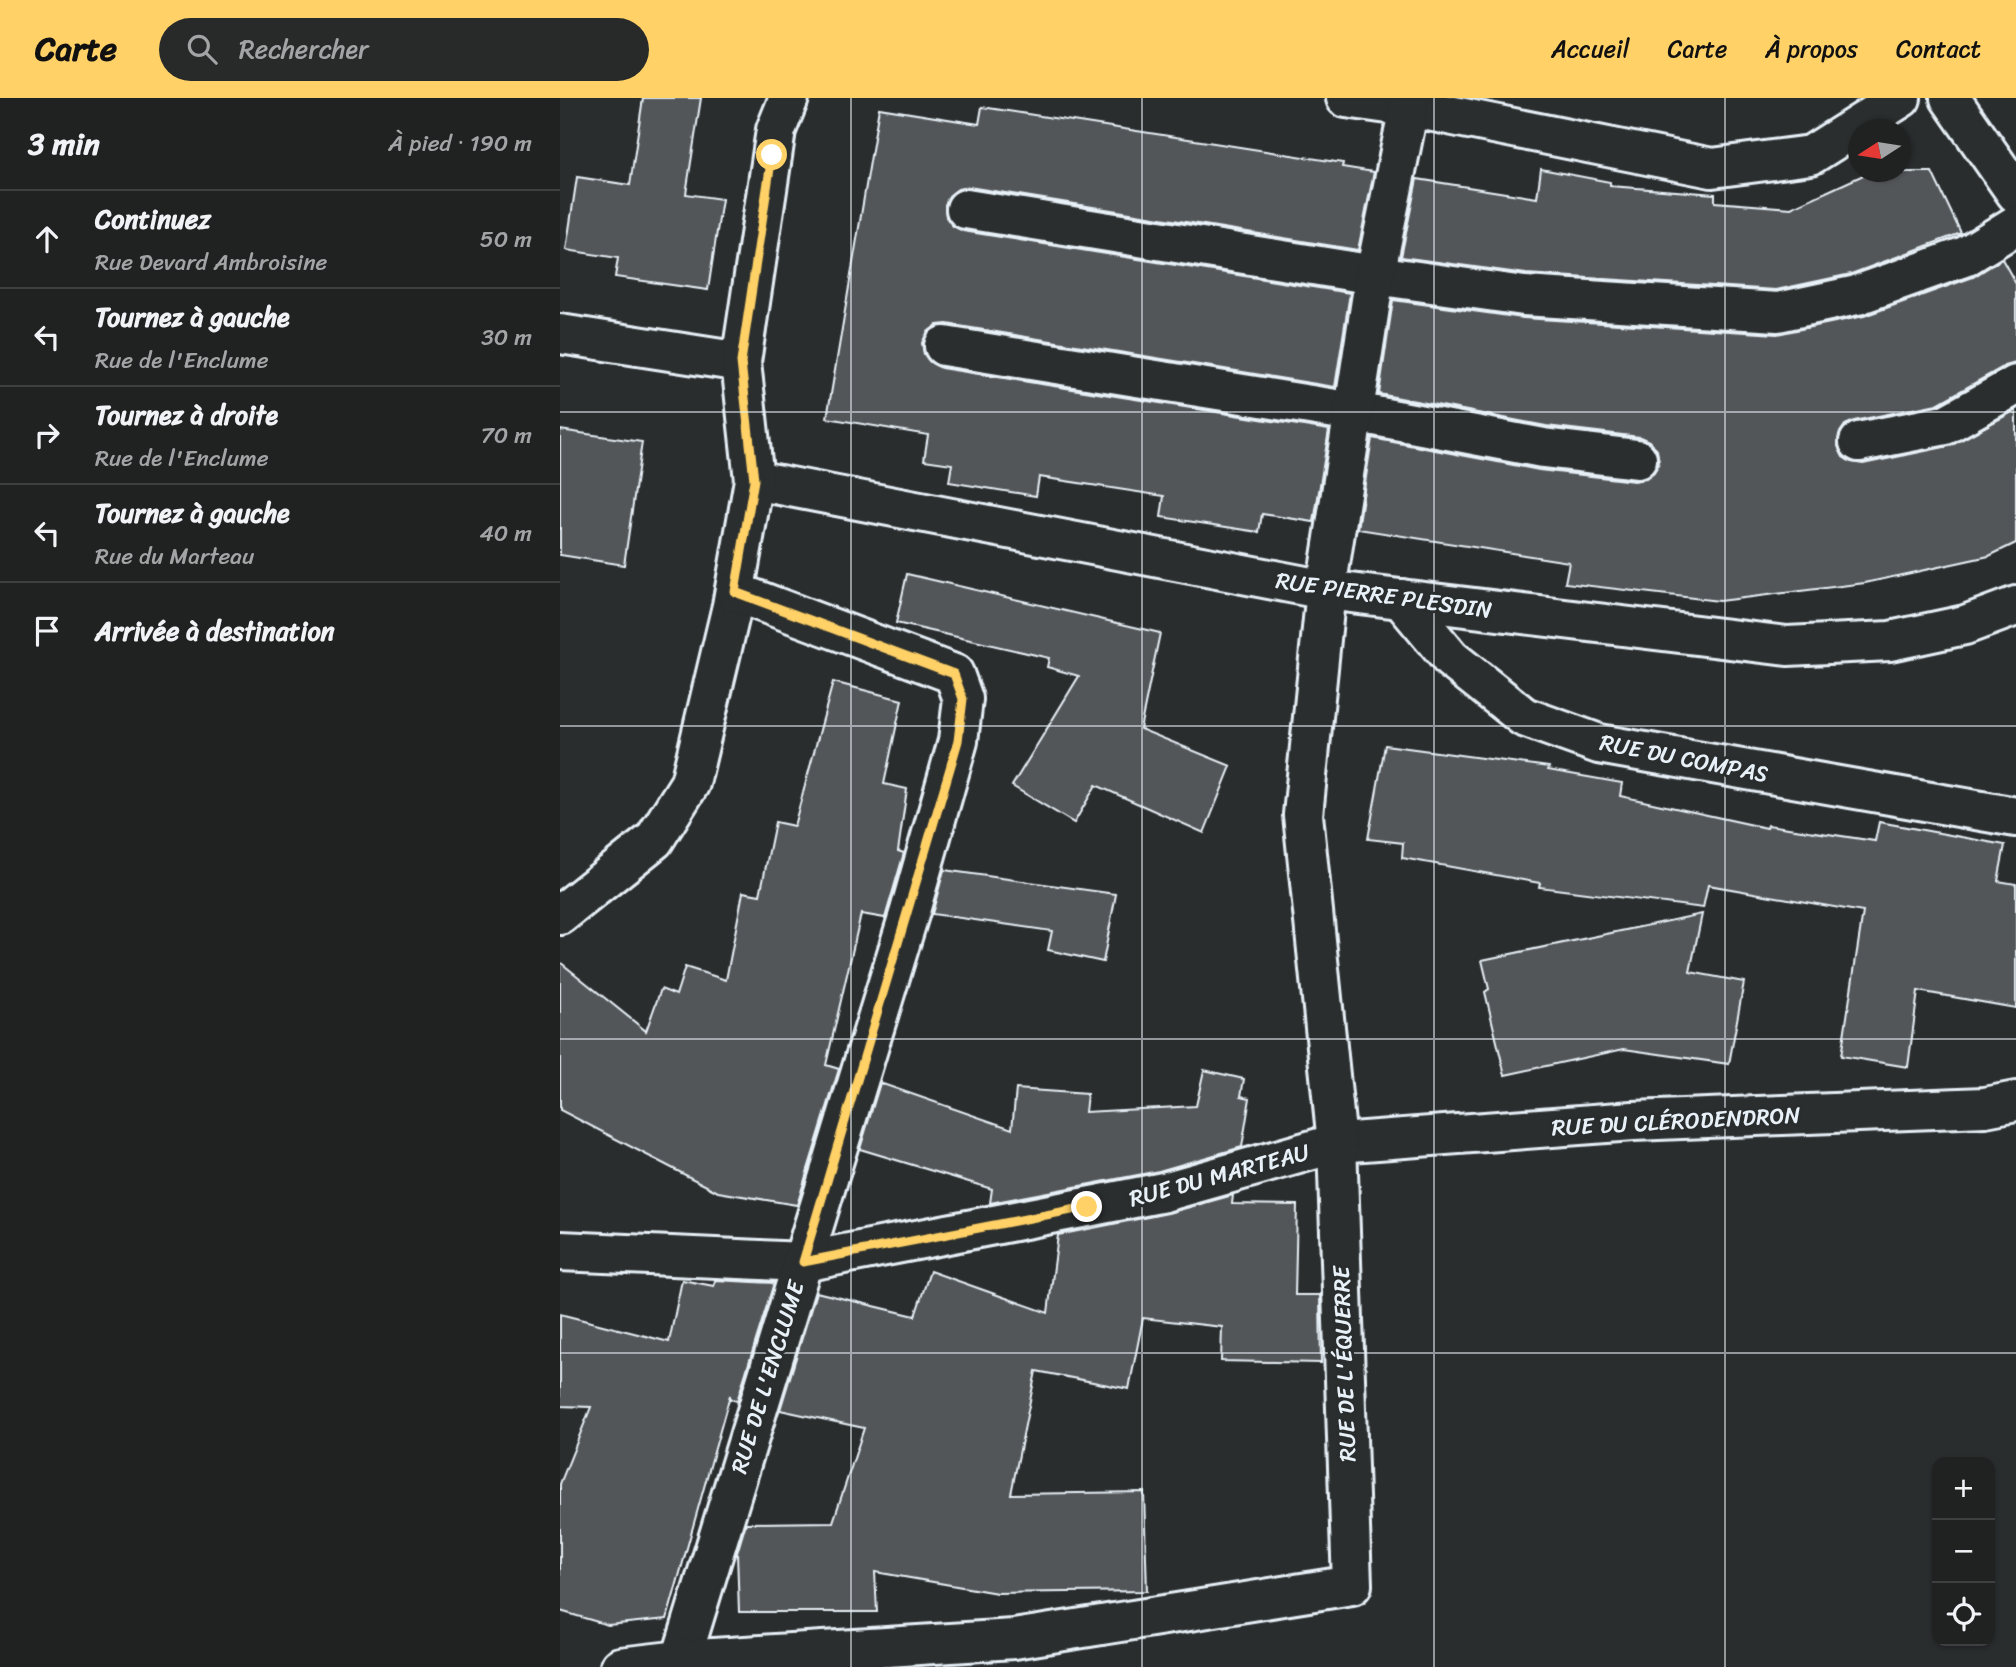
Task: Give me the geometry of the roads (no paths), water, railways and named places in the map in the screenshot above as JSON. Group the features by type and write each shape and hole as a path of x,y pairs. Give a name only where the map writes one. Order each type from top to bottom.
{"street":[{"path":"560,915 654,840 690,783 734,599 754,480 741,362 776,130 789,98"},
{"path":"1346,98 1409,107 1712,169 1811,155 1901,98"},
{"path":"1950,98 2016,193"},
{"name":"RUE DE L'ÉQUERRE","path":"681,1660 1014,1639 1352,1585 1336,1143 1303,815 1326,590 1375,275 1409,107"},
{"path":"966,209 1375,275 1524,296 1778,312 1857,295 1966,256 2016,225"},
{"path":"560,334 741,362"},
{"path":"944,346 1354,412 1531,446 1637,459"},
{"path":"1859,442 1945,425 2016,385"},
{"name":"RUE PIERRE PLESDIN","path":"754,480 1326,590 1787,646 1889,641 1965,625 2016,606"},
{"name":"RUE DE L'ENCLUME","path":"681,1660 906,924 958,741 963,699 954,674 734,599"},
{"name":"RUE DU COMPAS","path":"1401,599 1451,659 1524,718 1599,744 2016,817"},
{"name":"RUE DU CLÉRODENDRON","path":"1336,1143 1633,1121 1985,1107 2016,1101"},
{"name":"RUE DU MARTEAU","path":"560,1251 803,1262 1164,1192 1336,1143"},
{"path":"620,1667 681,1660"}]}
